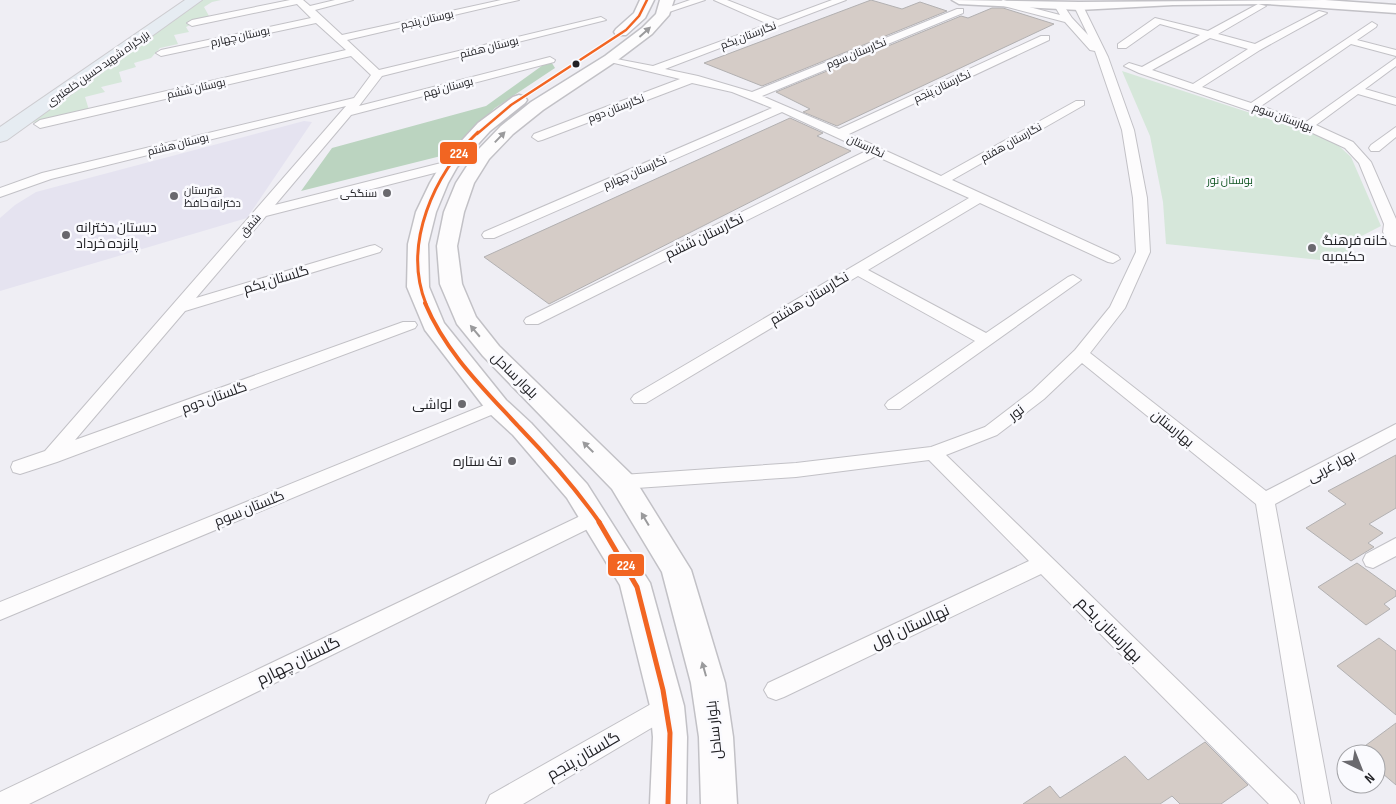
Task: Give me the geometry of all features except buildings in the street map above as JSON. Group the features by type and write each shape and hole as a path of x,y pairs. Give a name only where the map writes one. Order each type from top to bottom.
{"highway":[{"name":"بزرگراه شهید حسین خلعتبری","path":"0,124 180,0"},
{"name":"بزرگراه شهید حسین خلعتبری","path":"0,136 195,0"}],"main road":[{"path":"647,0 640,15 627,28 581,61 518,101 484,127 449,165 426,212 418,244 418,287 433,325 498,406 522,429 577,491 595,516 635,583 667,706 670,737 668,804"},
{"path":"1078,4 1093,0"},
{"path":"960,5 1267,0 1396,9"},
{"path":"1361,0 1396,2"},
{"name":"بلوار ساحل","path":"668,5 662,15 647,31 610,59 537,106 507,130 482,156 465,183 454,212 447,246 451,284 464,319 491,351 622,482 676,570 708,684 716,737 719,804"},
{"path":"449,165 482,156"},
{"path":"577,491 622,482"}],"street":[{"path":"192,23 302,3 348,0"},
{"name":"بوستان پنجم","path":"339,39 514,0"},
{"path":"668,5 700,0"},
{"path":"719,0 778,24"},
{"name":"نگارستان یکم","path":"656,69 841,0"},
{"path":"1055,2 1068,20 1103,57"},
{"path":"302,3 377,74"},
{"path":"1003,3 1068,20"},
{"name":"نور","path":"622,482 796,470 934,453 992,431 1038,395 1081,354 1117,308 1143,252 1140,198 1128,130 1103,57 1078,4"},
{"name":"نگارستان سوم","path":"752,96 960,5"},
{"path":"1143,71 1261,6"},
{"path":"1199,84 1256,48 1322,13"},
{"name":"بوستان چهارم","path":"161,53 319,19"},
{"name":"بوستان هفتم","path":"377,74 601,20"},
{"path":"1122,46 1158,20 1256,48"},
{"path":"1254,106 1372,25"},
{"name":"نگارستان پنجم","path":"839,134 1045,38"},
{"path":"1350,40 1396,53"},
{"name":"بوستان ششم","path":"40,124 353,52"},
{"name":"نگارستان","path":"610,59 694,78 752,96 1113,259"},
{"name":"بوستان نهم","path":"346,113 550,60"},
{"path":"1308,126 1396,61"},
{"name":"بهارستان سوم","path":"1129,66 1254,106 1308,126 1349,145 1359,153 1365,162 1394,222 1390,232 1396,242"},
{"name":"شفق","path":"50,457 376,79 377,74"},
{"name":"نگارستان دوم","path":"538,137 694,78"},
{"path":"1357,90 1396,102"},
{"name":"بوستان هشتم","path":"0,193 47,176 358,100"},
{"name":"نگارستان هفتم","path":"941,181 1080,104"},
{"name":"نگارستان چهارم","path":"489,235 782,108"},
{"path":"1375,148 1396,131"},
{"name":"نگارستان ششم","path":"532,320 876,151"},
{"path":"260,213 449,165"},
{"name":"نگارستان هشتم","path":"640,399 979,198"},
{"name":"گلستان یکم","path":"178,308 375,249"},
{"path":"857,270 986,340"},
{"path":"894,405 1073,280"},
{"name":"گلستان دوم","path":"20,468 409,325"},
{"name":"بهارستان","path":"1081,354 1265,501"},
{"name":"گلستان سوم","path":"0,611 498,406"},
{"name":"بهار غربی","path":"1265,501 1395,432"},
{"name":"بهارستان یکم","path":"934,453 1287,804"},
{"path":"1265,501 1318,804"},
{"name":"گلستان چهارم","path":"2,804 595,516"},
{"path":"1373,560 1396,546"},
{"name":"نهالستان اول","path":"776,690 1044,563"},
{"name":"گلستان پنجم","path":"499,804 667,706"}],"shaded area":[{"path":"304,121 312,122 247,218 0,291 0,218 15,205 36,192"}],"green space":[{"path":"200,0 221,0 212,2 204,7 209,16 186,27 189,32 174,35 178,44 160,48 151,58 134,63 136,67 119,72 122,82 101,87 105,92 85,97 89,110 23,125"},
{"path":"550,60 555,68 495,108 445,155 301,191 332,148 486,106"},
{"name":"بوستان نور","path":"1122,71 1315,134 1339,146 1351,157 1381,226 1350,242 1349,263 1166,244 1163,202 1150,136"}],"transit line":[{"name":"224","path":"647,0 639,16 626,30 511,105 470,140 452,161 433,194 421,230 418,265 423,296 434,325 451,352 540,449 579,495 603,528 634,580 641,600 668,712 670,743 668,804"}],"place":[{"name":"سنگکی","path":"387,193"},
{"name":"هنرستان دخترانه حافظ","path":"174,196"},
{"name":"دبستان دخترانه پانزده خرداد","path":"66,235"},
{"name":"خانه فرهنگ حکیمیه","path":"1312,248"},
{"name":"لواشی","path":"462,404"},
{"name":"تک ستاره","path":"512,461"}]}
